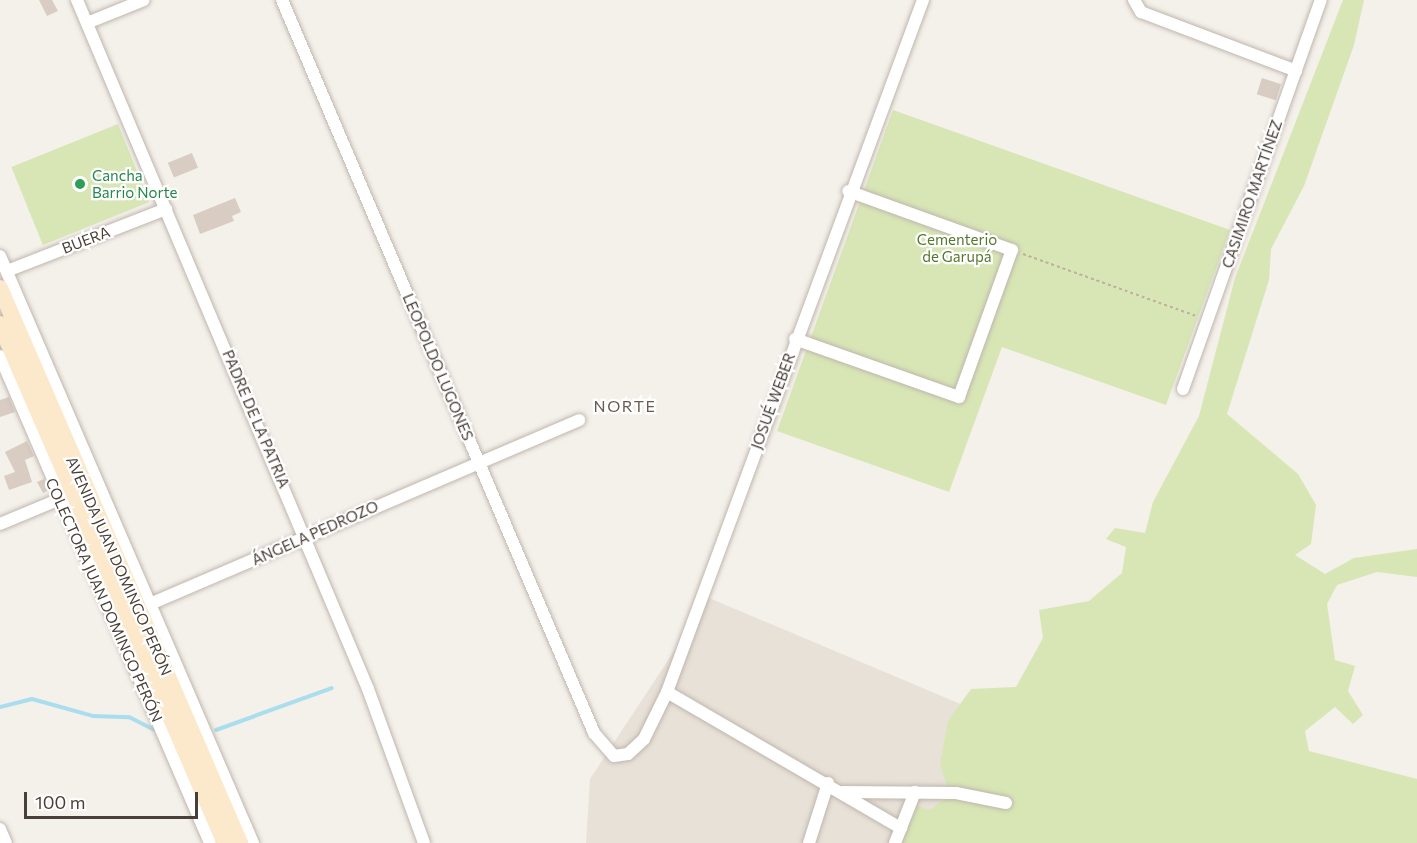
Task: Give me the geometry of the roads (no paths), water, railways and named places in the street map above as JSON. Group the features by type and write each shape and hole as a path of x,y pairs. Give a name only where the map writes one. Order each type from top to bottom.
{"main road":[{"name":"AVENIDA JUAN DOMINGO PERÓN","path":"0,288 240,843"},
{"name":"AVENIDA JUAN DOMINGO PERÓN","path":"0,324 225,843"}],"street":[{"name":"PADRE DE LA PATRIA","path":"77,0 305,538 424,843"},
{"path":"87,23 144,0"},
{"name":"LEOPOLDO LUGONES","path":"282,0 594,733"},
{"name":"JOSUÉ WEBER","path":"594,733 604,751 628,754 644,740 667,692 848,191 923,0"},
{"path":"1134,0 1141,12 1296,71"},
{"name":"CASIMIRO MARTÍNEZ","path":"1183,389 1321,0"},
{"path":"795,339 959,397 1012,250 848,191"},
{"name":"BUERA","path":"7,271 166,209"},
{"path":"0,256 253,843"},
{"name":"COLECTORA JUAN DOMINGO PERÓN","path":"0,356 210,843"},
{"name":"ÁNGELA PEDROZO","path":"150,604 305,538 478,460 579,420"},
{"path":"0,524 60,499"},
{"path":"667,692 828,783 901,828"},
{"path":"809,843 828,783"},
{"path":"842,792 915,792 1006,803"},
{"path":"895,843 915,792"},
{"path":"0,829 6,843"}],"waterway":[{"path":"216,730 332,688"},
{"path":"0,707 32,699 93,716 129,717 153,729"}],"place":[{"name":"Cancha Barrio Norte","path":"80,184"}],"district":[{"name":"NORTE","path":"625,406"}],"park label":[{"name":"Cementerio de Garupá","path":"957,248"}]}
